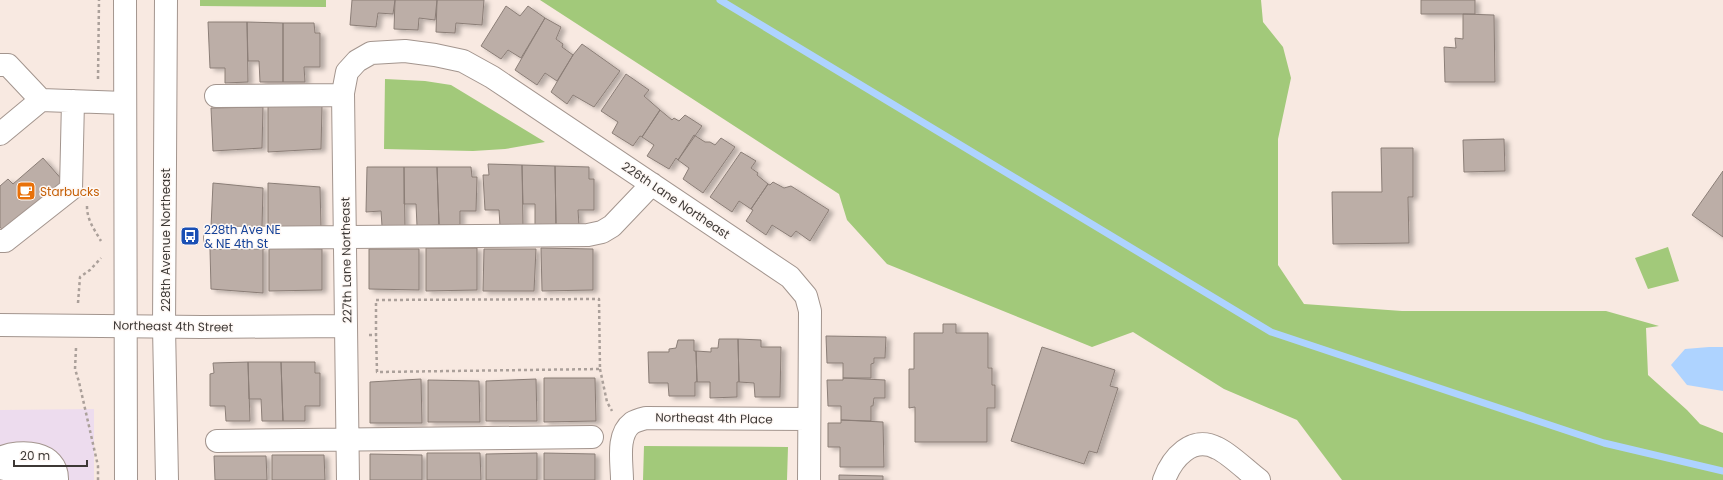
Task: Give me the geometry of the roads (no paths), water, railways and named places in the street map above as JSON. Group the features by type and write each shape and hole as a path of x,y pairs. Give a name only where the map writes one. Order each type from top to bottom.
{"street":[{"path":"125,0 124,325 126,480"},
{"name":"228th Avenue Northeast","path":"166,0 164,327 166,480"},
{"name":"226th Lane Northeast","path":"371,53 405,51 435,54 463,61 492,77 790,276 806,296 810,311 810,419 808,480"},
{"name":"227th Lane Northeast","path":"348,480 343,96 347,72 358,61 371,53"},
{"path":"0,66 8,66 41,100"},
{"path":"216,96 343,96"},
{"path":"0,134 41,100 125,103"},
{"path":"0,241 5,241 71,189 73,101"},
{"path":"215,238 588,235 602,232 612,226 652,184"},
{"name":"Northeast 4th Street","path":"0,325 124,325 164,327 346,326"},
{"name":"Northeast 4th Place","path":"622,480 621,447 624,434 632,423 646,418 810,419"},
{"path":"217,441 592,437"},
{"path":"1164,480 1175,459 1194,444 1206,444 1218,448 1259,480"},
{"path":"0,458 19,453 35,454 44,457 52,464 57,475 57,480"},
{"path":"0,468 14,471 32,472 36,480"}],"water":[{"path":"1723,347 1723,391 1687,385 1671,365 1685,349"}],"waterway":[{"path":"720,0 1271,332 1604,443 1723,471"}],"place":[{"name":"Starbucks","path":"26,191"},
{"name":"228th Ave NE & NE 4th St","path":"190,236"}]}
